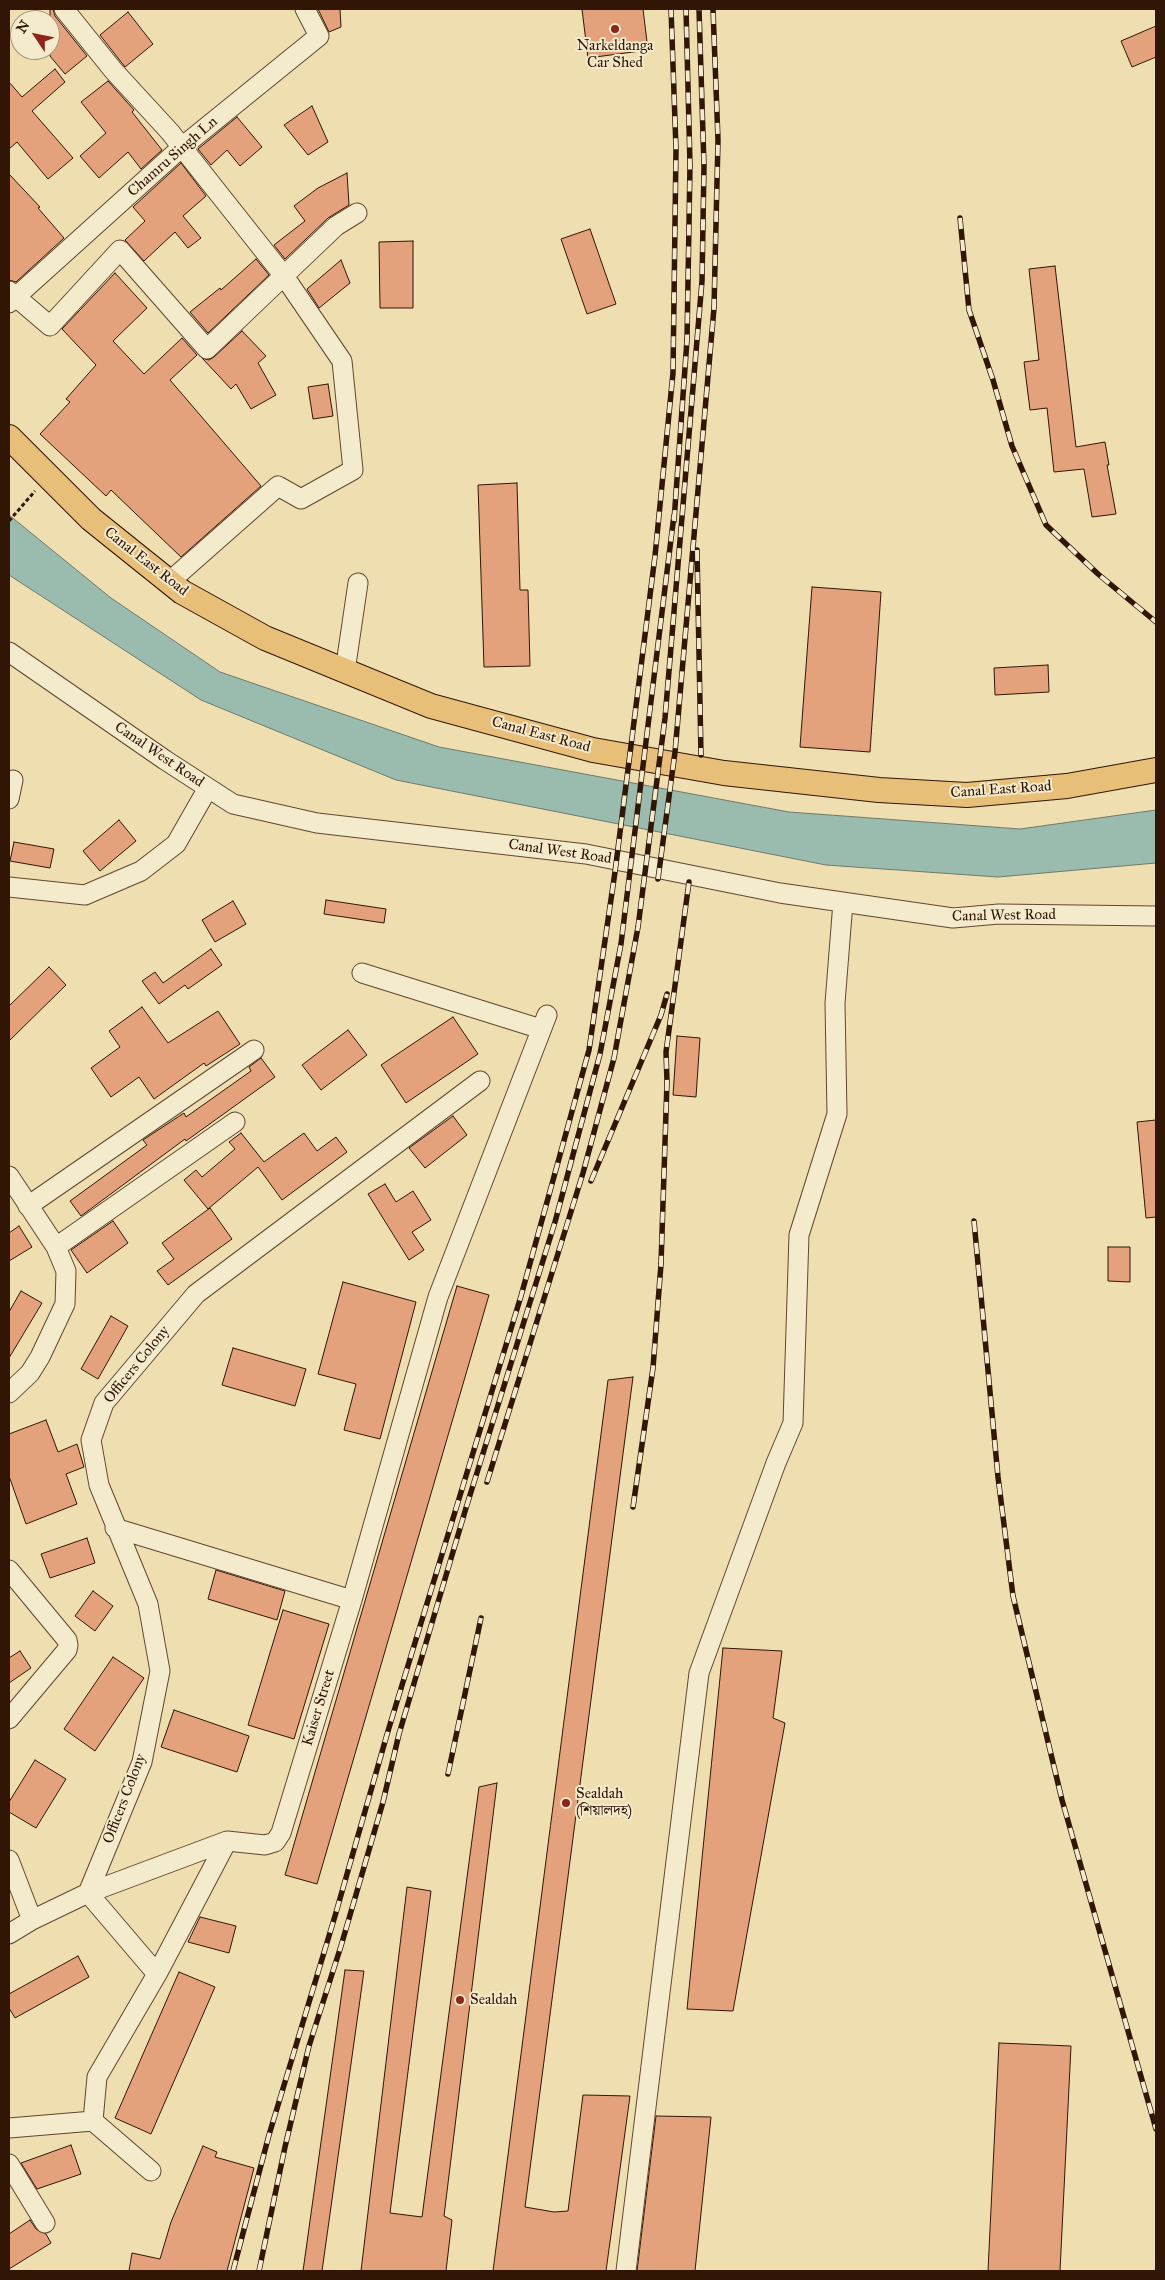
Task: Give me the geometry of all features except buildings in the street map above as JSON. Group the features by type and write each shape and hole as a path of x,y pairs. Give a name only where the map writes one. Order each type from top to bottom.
{"main road":[{"name":"Canal East Road","path":"9,437 91,519 168,583 265,638 430,706 593,750 724,773 879,790 967,795 1067,786 1156,770"}],"street":[{"name":"Chamru Singh Ln","path":"10,298 182,148 319,36 305,9"},
{"path":"72,12 113,70 182,148 284,276 342,361 352,470 301,499 278,486 168,583"},
{"path":"10,298 50,326 120,250 207,349 336,226 357,213"},
{"path":"345,671 358,583"},
{"name":"Canal West Road","path":"9,652 233,804 317,822 586,854 780,893 953,918 999,914 1156,916"},
{"path":"9,800 14,780"},
{"path":"9,887 85,896 141,871 176,844 208,788"},
{"path":"626,2271 700,1674 776,1463 793,1422 799,1235 837,1114 835,1003 843,902"},
{"name":"Kaiser Street","path":"9,1934 32,1920 88,1893 227,1841 265,1845 275,1842 281,1833 352,1600 438,1297 544,1022 362,973"},
{"path":"28,1206 254,1050"},
{"name":"Officers Colony","path":"88,1893 142,1762 160,1671 148,1604 99,1485 91,1440 104,1403 196,1294 480,1080"},
{"path":"56,1246 236,1122"},
{"path":"9,1176 56,1246 66,1270 65,1304 40,1357 30,1373 9,1393"},
{"path":"116,1528 352,1600"},
{"path":"9,1570 67,1640 68,1645 67,1650 9,1719"},
{"path":"93,2121 97,2077 157,1974 227,1841"},
{"path":"9,1860 32,1920"},
{"path":"88,1893 157,1974"},
{"path":"9,2128 93,2121 151,2171"},
{"path":"9,2164 45,2223"}],"path":[{"path":"9,521 48,476"}],"shaded area":[{"path":"9,515 111,598 220,672 439,747 789,812 1020,829 1156,810 1156,863 998,877 826,865 396,780 201,700 9,575"}],"railway":[{"path":"233,2271 269,2135 388,1731 521,1296 589,1050 615,872 655,556 673,373 676,149 671,9"},
{"path":"674,521 687,340 690,165 686,9"},
{"path":"487,1482 583,1173 614,1058 638,927 665,718 702,281 704,166 699,9"},
{"path":"658,879 675,752 714,308 718,140 713,9"},
{"path":"960,218 969,310 993,380 1012,446 1046,525 1098,574 1156,622"},
{"path":"259,2271 285,2147 309,2046 341,1946 383,1802 399,1734 466,1508 555,1222 600,1054 621,944 674,515"},
{"path":"697,550 701,755"},
{"path":"633,1507 653,1368 661,1264 667,1082 666,1052 689,882"},
{"path":"591,1181 661,1015 667,994"},
{"path":"974,1221 998,1477 1013,1596 1062,1800 1156,2129"},
{"path":"448,1774 481,1618"}],"place":[{"name":"Narkeldanga Car Shed","path":"615,29"},
{"name":"Sealdah (শিয়ালদহ)","path":"566,1803"},
{"name":"Sealdah","path":"460,2000"}]}
